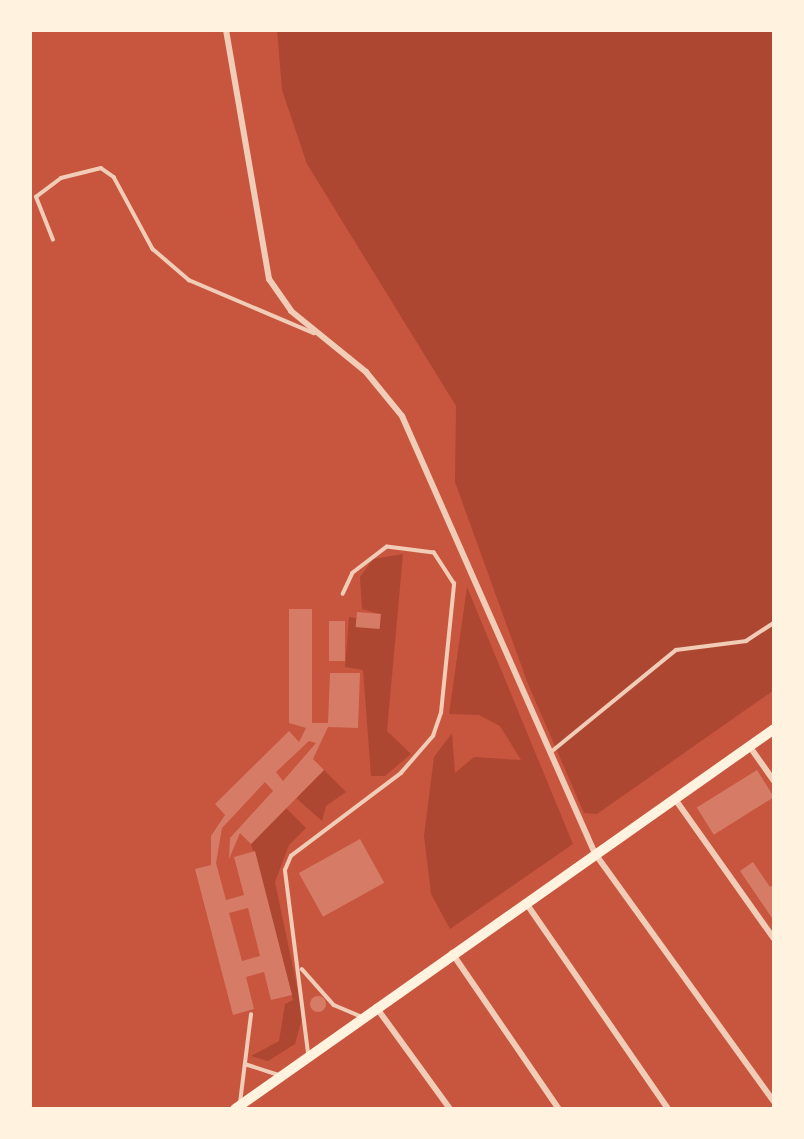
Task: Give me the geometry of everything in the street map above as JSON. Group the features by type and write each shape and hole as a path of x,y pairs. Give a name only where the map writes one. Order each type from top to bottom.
{"main road":[{"path":"237,1108 308,1054 774,729"}],"street":[{"path":"226,30 263,262 278,294 314,333 366,372 402,416 596,855 774,1102"},
{"path":"750,747 774,781"},
{"path":"675,799 774,939"},
{"path":"526,902 668,1109"},
{"path":"452,953 559,1109"},
{"path":"376,1007 450,1109"}],"lane":[{"path":"53,240 36,197 61,178 101,168 114,177 153,249 189,280 314,333"},
{"path":"308,1054 300,967 284,901 290,856 401,773 433,736 441,713 454,584 447,566 434,553 387,547 353,573 343,594"},
{"path":"551,752 676,650 746,641 774,623"},
{"path":"300,967 334,1005 362,1017"},
{"path":"237,1108 251,1015"},
{"path":"245,1065 282,1076"}],"shaded area":[{"path":"277,30 774,30 774,690 597,814 584,813 528,684 455,482 456,406 307,164 282,90"},
{"path":"403,554 387,731 411,754 385,776 371,776 363,670 345,667 349,617 356,618 356,627 379,628 380,614 362,609 360,577 373,559"},
{"path":"467,587 573,844 450,929 431,894 424,836 434,757 452,733 455,773 474,757 521,760 500,726 479,715 449,714"},
{"path":"324,770 346,792 326,806 322,821 296,798"},
{"path":"286,808 306,828 289,845 275,882 303,1015 295,1044 268,1061 251,1056 279,1041 285,1004 293,1000 251,844"}],"building":[{"path":"289,609 312,609 312,723 328,723 330,673 360,673 358,728 328,727 313,759 324,770 251,844 240,833 229,859 230,838 273,791 265,782 222,828 216,863 226,900 244,895 234,857 255,851 292,995 271,1000 264,972 246,977 254,1009 233,1015 195,869 211,865 211,836 225,815 215,804 289,731 299,742 306,728 289,723","holes":["309,741 316,743 283,781 276,772","248,908 260,956 242,961 229,913"]},
{"path":"357,612 381,614 380,629 356,627"},
{"path":"329,621 345,621 345,661 329,661"},
{"path":"757,770 774,797 714,835 697,808"},
{"path":"360,839 384,883 323,917 299,873"},
{"path":"753,862 770,887 774,884 774,921 740,871"},
{"path":"318,996 326,1004 318,1012 310,1004"}]}
